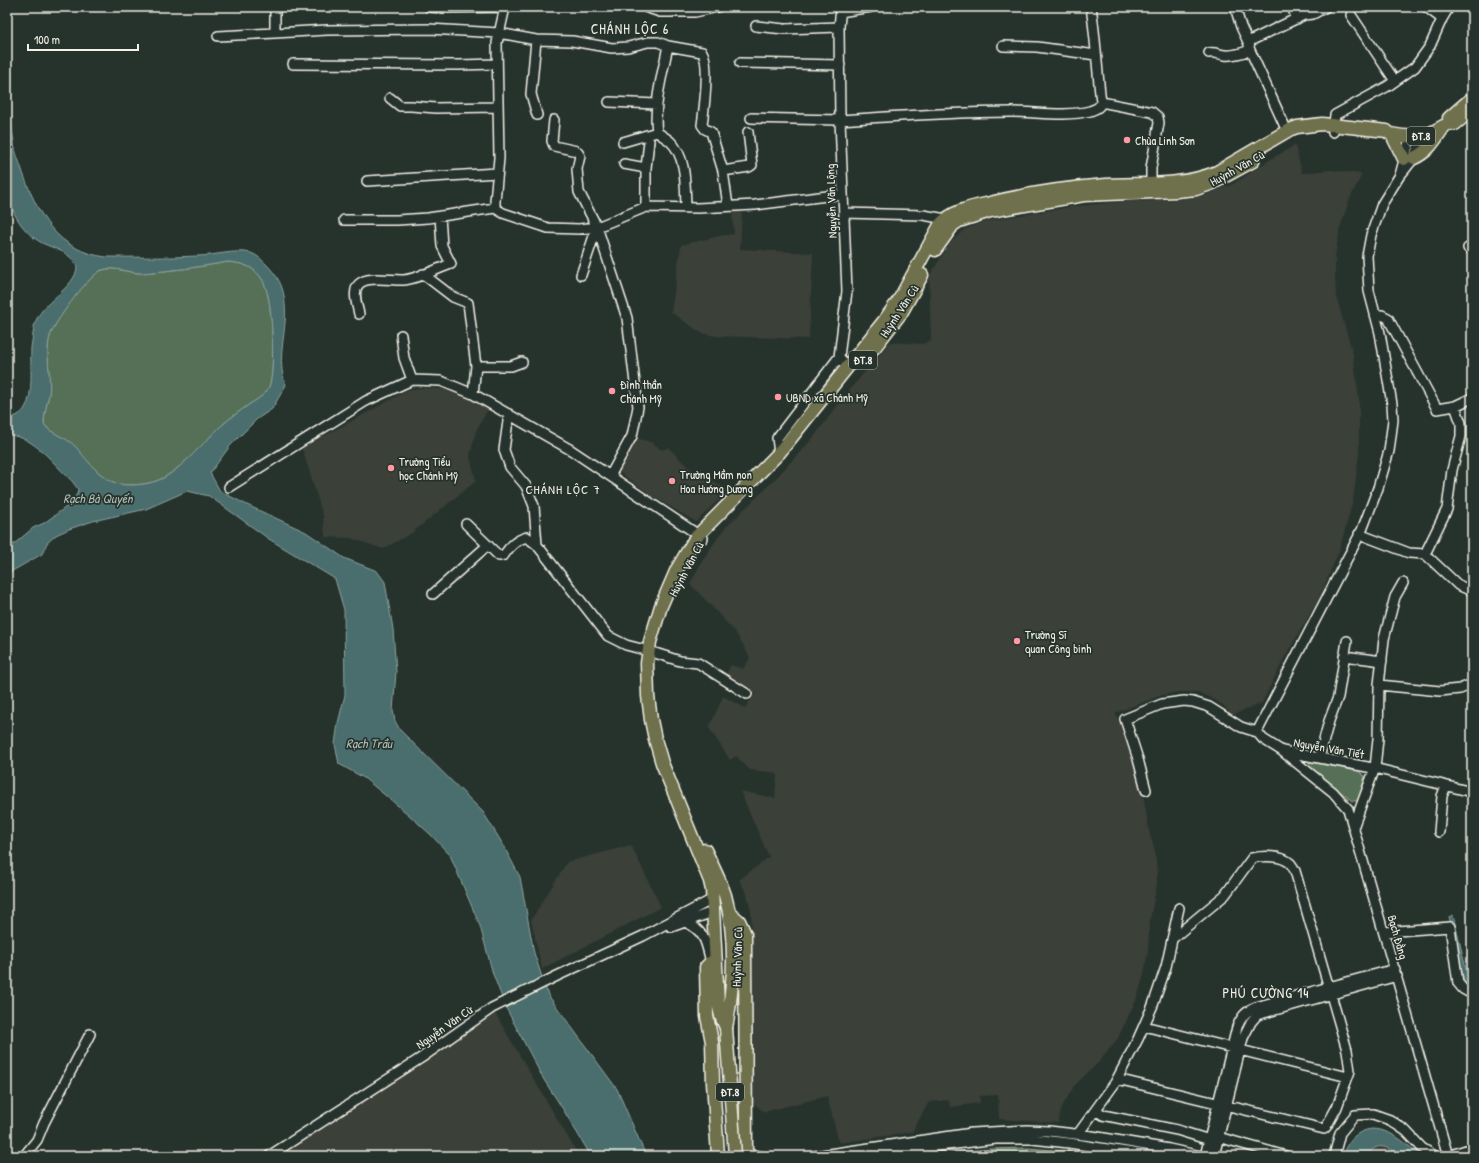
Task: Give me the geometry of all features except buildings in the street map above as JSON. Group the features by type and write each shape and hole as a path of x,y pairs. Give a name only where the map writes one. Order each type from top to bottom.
{"main road":[{"path":"652,652 661,606 677,569 701,536 780,457 850,370 896,305 931,240 946,219 968,209 982,205 1042,192 1107,185 1151,184 1192,180 1205,177 1217,172 1287,132 1304,125 1387,131 1409,158 1422,154 1429,148 1446,125 1449,118 1472,98"},
{"name":"ĐT.8","path":"1391,135 1417,136 1434,133 1446,125 1455,124 1472,110"},
{"name":"Huỳnh Văn Cù","path":"850,370 901,313 943,237 951,226 958,221 990,212 1084,195 1177,191 1196,188 1213,183 1236,172 1296,136 1334,128"},
{"path":"946,219 958,221"},
{"name":"Huỳnh Văn Cù","path":"652,652 654,694 660,729 668,760 725,895 729,912 732,929 732,984 726,1028"},
{"name":"Huỳnh Văn Cù","path":"652,652 647,663 648,696 656,745 710,881 714,913 718,1003 726,1028"},
{"path":"713,899 725,895"},
{"path":"714,913 729,912"},
{"name":"Huỳnh Văn Cù","path":"726,1028 734,1006 740,963 739,921 729,912"},
{"path":"739,921 745,934 743,1147"},
{"name":"Huỳnh Văn Cù","path":"715,949 711,962 712,1005 716,1014 726,1028"},
{"path":"711,962 706,967 708,1016 712,1042 718,1155"},
{"name":"ĐT.8","path":"726,1028 743,1147"},
{"path":"716,1126 723,1137 728,1139 741,1137 743,1147"},
{"path":"718,1155 721,1151 731,1146 743,1147"}],"street":[{"path":"275,7 275,33"},
{"path":"429,7 505,7 497,43 499,158 495,208"},
{"path":"645,7 660,12 695,12 718,7"},
{"path":"840,9 871,7"},
{"path":"751,118 840,120 917,115 1012,112 1076,113 1096,109 1100,106 1101,102 1091,7"},
{"path":"1235,7 1249,47 1287,132"},
{"path":"1292,7 1297,19"},
{"path":"1249,47 1250,41 1304,15 1313,14 1326,7"},
{"path":"1426,7 1442,19"},
{"path":"1334,128 1335,115 1395,81 1415,67 1430,46 1449,7"},
{"name":"Nguyễn Văn Lộng","path":"839,357 847,291 840,120 838,27 840,9"},
{"path":"1350,15 1395,81"},
{"path":"756,26 784,29 838,27"},
{"path":"218,36 327,30 429,29 499,33 536,40 572,42 612,48 628,47 648,42 658,42 668,46 702,52 705,56 705,94 702,125 705,129 711,132 723,172 728,206"},
{"path":"536,40 531,94 537,115"},
{"path":"668,46 655,123 657,132 670,142 679,153 684,174 686,207"},
{"path":"1003,46 1037,47 1096,55"},
{"path":"1209,53 1215,52 1226,55 1236,54 1249,47"},
{"path":"740,63 840,65"},
{"path":"293,64 497,64"},
{"path":"390,98 400,106 436,108 497,107"},
{"path":"609,102 657,104"},
{"path":"1101,102 1152,112 1158,117 1151,168 1151,184"},
{"path":"554,120 552,141 554,146 577,151 580,156 578,168 579,192 597,227 626,318 638,407 632,436 610,476"},
{"path":"623,142 657,132"},
{"path":"723,172 749,167 752,165 748,132"},
{"path":"1257,732 1359,534 1378,488 1389,451 1393,420 1388,372 1369,291 1367,256 1371,235 1382,204 1409,158 1417,136"},
{"path":"646,207 646,168 649,141"},
{"path":"624,164 646,168"},
{"path":"367,181 497,173"},
{"path":"344,220 396,220 440,216 495,208 503,213 548,228 579,229 597,227 646,207 755,205 843,194"},
{"path":"844,213 922,216 946,219"},
{"path":"359,314 356,289 360,283 369,279 405,280 451,264 442,246 440,216"},
{"path":"581,276 597,227"},
{"path":"423,274 453,297 468,303 476,366 473,394"},
{"path":"1375,315 1382,315 1388,318 1437,409 1455,406 1472,398"},
{"path":"401,335 404,358 412,380"},
{"path":"780,457 777,438 839,357 850,370"},
{"path":"476,366 512,366 522,362"},
{"path":"229,486 366,401 412,380 441,381 473,394 571,450 701,536"},
{"path":"1425,554 1447,509 1452,470 1461,436 1460,423 1455,406"},
{"path":"509,414 504,450 510,466 526,486 534,506 537,545"},
{"path":"466,524 488,545 494,553 499,556 504,555 511,545 527,536 537,545 608,636 626,645 680,661 698,663 747,694"},
{"path":"1359,534 1409,554 1425,554 1458,585 1472,591"},
{"path":"433,594 488,545"},
{"path":"1354,825 1375,768 1378,739 1379,684 1384,639 1395,597 1403,583"},
{"path":"1319,758 1328,721 1338,697 1347,640"},
{"path":"1344,656 1382,661"},
{"path":"1379,684 1440,691 1460,689 1472,684"},
{"name":"Nguyễn Văn Tiết","path":"1146,790 1138,759 1124,719 1162,704 1184,701 1202,704 1241,727 1257,732 1263,739 1282,751 1375,768 1472,792"},
{"name":"Bạch Đằng","path":"1282,751 1341,800 1348,809 1354,825 1448,1156"},
{"path":"1439,832 1442,796 1446,786"},
{"path":"1117,1079 1324,1129 1337,1107 1350,1071 1347,1050 1295,871 1290,863 1280,858 1252,858 1226,895 1172,939"},
{"name":"Nguyễn Văn Cừ","path":"269,1156 421,1058 492,1008 643,936 713,899"},
{"path":"1078,1134 1117,1079 1144,1026 1166,967 1179,908"},
{"name":"Nguyễn Văn Cừ","path":"643,936 707,914 714,913"},
{"path":"685,922 696,927 700,931 707,946 711,962"},
{"path":"1384,932 1450,927 1458,983 1463,989 1472,994"},
{"path":"1205,1156 1214,1138 1236,1048 1240,1019 1246,1012 1256,1007 1396,973"},
{"path":"1144,1026 1348,1077"},
{"path":"24,1156 37,1140 44,1123 90,1034"},
{"path":"1096,1110 1103,1115 1214,1138 1286,1156"},
{"path":"1334,1156 1340,1133 1355,1115 1373,1114 1390,1120 1406,1131 1422,1148 1435,1156"},
{"path":"815,1156 1027,1130 1078,1134 1201,1156"},
{"path":"858,1156 968,1138 1032,1139 1069,1142 1152,1156"},
{"path":"1214,1138 1214,1156"},
{"path":"743,1147 759,1156"},
{"path":"1448,1156 1472,1148"}],"shaded area":[{"name":"Trường Sĩ quan Công binh","path":"1295,145 1302,173 1330,170 1362,174 1349,201 1340,228 1335,257 1336,296 1353,354 1359,399 1359,454 1353,501 1339,551 1324,587 1316,604 1284,659 1262,703 1232,715 1223,705 1211,698 1196,692 1179,692 1162,695 1115,713 1127,738 1141,783 1150,835 1155,851 1157,873 1157,884 1150,919 1148,949 1144,975 1136,1000 1118,1038 1100,1061 1074,1086 1062,1107 1058,1123 999,1119 998,1095 979,1096 980,1103 950,1107 949,1100 929,1102 912,1132 839,1143 827,1096 764,1112 753,1103 751,1040 753,965 751,912 747,894 739,880 769,857 740,791 775,798 777,773 750,770 736,756 730,760 709,728 723,696 745,708 755,694 726,674 731,665 743,669 750,658 735,632 690,584 702,561 723,530 774,480 813,438 846,394 890,342 923,344 931,340 929,277 949,244 965,229 986,221 1076,206 1118,202 1183,199 1204,195 1233,184"},
{"path":"732,212 742,212 740,249 813,253 809,339 716,336 701,333 671,312 681,245 734,234"},
{"name":"Trường Tiểu học Chánh Mỹ","path":"410,389 443,389 460,394 489,407 476,431 470,456 476,481 412,533 383,549 351,538 325,537 323,516 302,448"},
{"name":"Trường Mầm non Hoa Hướng Dương","path":"637,438 653,443 662,450 668,447 688,467 729,490 696,522 652,496 619,472"},
{"path":"631,845 661,907 542,969 531,920 567,862"},
{"path":"492,1008 579,1156 269,1156"},
{"path":"1383,1147 1392,1149 1405,1156 1367,1156 1375,1148"}],"green space":[{"path":"228,262 250,267 260,276 268,293 271,315 273,358 272,372 268,389 262,396 224,423 187,460 165,477 152,482 134,485 120,484 109,480 95,469 71,443 50,430 44,424 50,386 48,346 49,338 55,325 82,288 89,280 102,270 116,269 141,273 185,269"},
{"path":"1309,762 1358,771 1365,776 1359,799 1352,801 1310,767"},
{"path":"1028,1148 1077,1152 1101,1156 923,1156 990,1149"}],"water":[{"name":"Rạch Trầu","path":"7,37 9,45 11,119 15,150 35,203 52,228 62,239 74,247 89,253 106,257 174,257 203,256 232,252 251,253 263,261 277,277 282,287 285,304 282,365 286,385 272,409 257,419 230,446 210,473 220,491 306,532 344,558 377,571 385,582 393,629 396,672 393,711 395,721 400,730 483,812 502,843 520,877 534,953 548,995 617,1089 646,1156 591,1156 544,1080 506,1008 493,974 480,926 450,855 408,814 364,778 339,764 335,744 338,723 345,695 344,610 335,579 269,539 209,496 187,491 146,509 93,521 69,529 56,535 47,543 42,554 7,574 7,550 33,528 44,523 69,505 77,494 78,489 43,452 26,440 7,435 7,419 19,414 25,408 30,395 31,348 37,318 50,302 71,282 77,266 66,254 42,243 23,227 18,221 11,206 7,191","holes":["228,262 241,264 252,268 262,279 266,290 271,315 273,358 272,372 268,389 262,396 224,423 172,473 161,479 143,484 127,485 109,480 95,469 75,446 50,430 44,424 50,386 48,346 49,338 55,325 82,288 102,270 117,269 141,273 185,269"]},
{"path":"1453,915 1468,977 1472,984 1472,991 1464,982 1449,917"},
{"path":"1372,1129 1380,1130 1393,1135 1421,1156 1404,1156 1386,1147 1376,1147 1367,1156 1342,1156 1350,1141 1357,1134"}],"place":[{"name":"Chùa Linh Sơn","path":"1127,140"},
{"name":"Đình thần Chánh Mỹ","path":"612,391"},
{"name":"UBND xã Chánh Mỹ","path":"778,397"},
{"name":"Trường Tiểu học Chánh Mỹ","path":"391,468"},
{"name":"Trường Mầm non Hoa Hướng Dương","path":"672,481"},
{"name":"Trường Sĩ quan Công binh","path":"1017,641"}],"district":[{"name":"CHÁNH LỘC 6","path":"630,28"},
{"name":"CHÁNH LỘC 7","path":"563,489"},
{"name":"PHÚ CƯỜNG 14","path":"1266,992"}],"water label":[{"name":"Rạch Bà Quyến","path":"98,498"}]}
